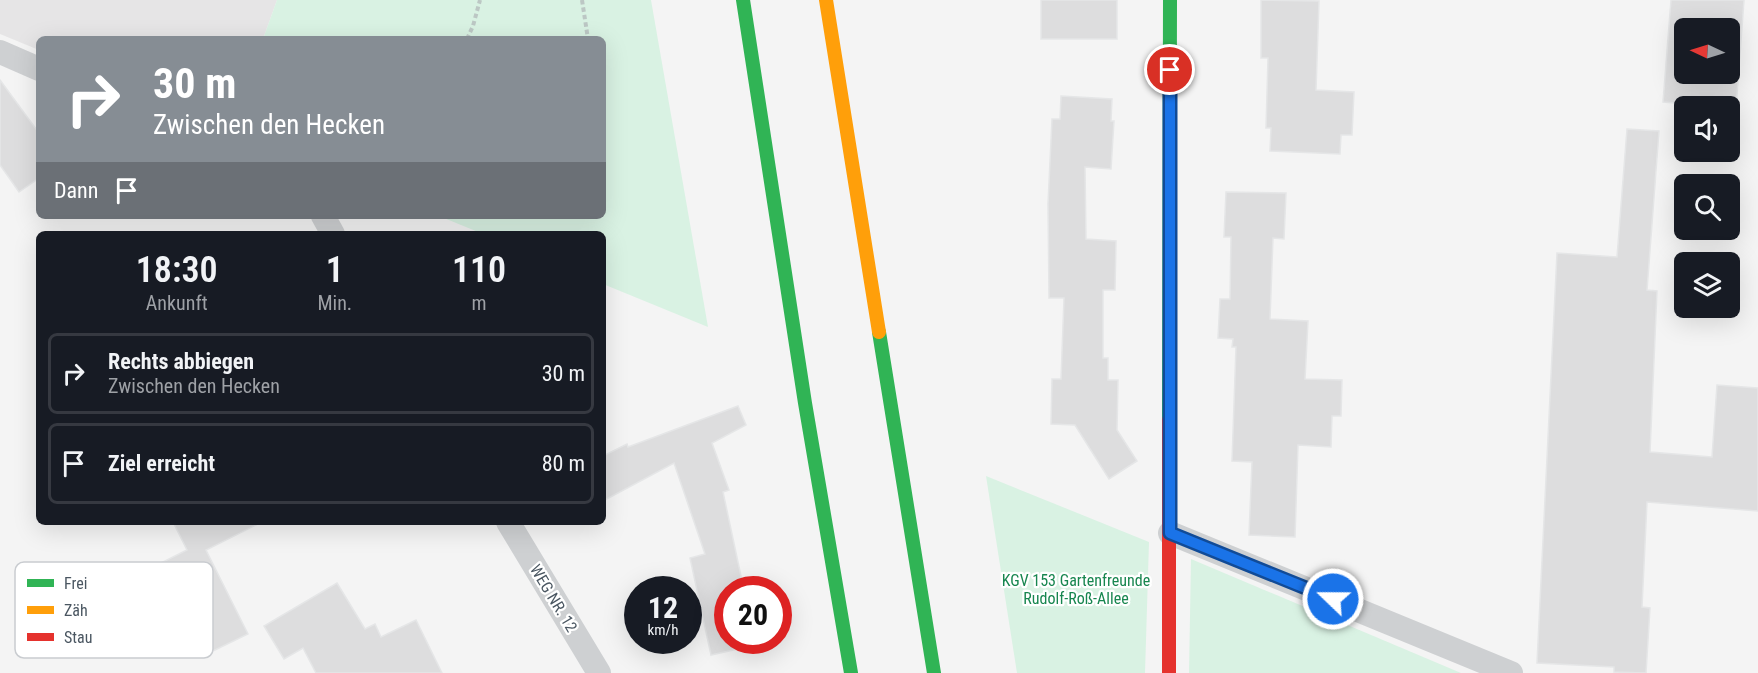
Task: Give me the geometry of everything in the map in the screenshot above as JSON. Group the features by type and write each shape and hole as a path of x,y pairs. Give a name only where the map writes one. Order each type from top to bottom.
{"main road":[{"path":"743,0 805,403 851,673"},
{"path":"826,0 934,673"},
{"path":"1169,673 1170,0"}],"lane":[{"path":"0,52 36,68"},
{"name":"WEG NR. 12","path":"510,525 599,673"},
{"path":"1170,533 1510,673"}],"path":[{"path":"468,36 480,0"},
{"path":"582,0 588,36"}],"shaded area":[{"path":"0,0 277,0 264,36 36,36 36,49 0,34"}],"green space":[{"path":"277,0 651,0 708,327 606,285 606,231 476,231 446,219 606,219 606,36 264,36"},
{"name":"KGV 153 Gartenfreunde Rudolf-Roß-Allee","path":"986,476 1149,542 1145,673 1017,673"},
{"name":"KGV 153 Gartenfreunde Rudolf-Roß-Allee","path":"1191,559 1461,673 1189,673"}],"building":[{"path":"1041,0 1117,0 1117,39 1041,39"},
{"path":"1261,0 1319,1 1316,90 1354,92 1352,135 1341,135 1340,154 1270,151 1271,128 1266,128 1268,58 1261,58"},
{"path":"1671,0 1744,0 1740,54 1740,18 1674,18 1674,84 1738,84 1737,96 1674,96 1674,103 1663,102"},
{"path":"0,80 36,129 36,180 19,192 0,165"},
{"path":"1061,96 1112,99 1111,121 1114,121 1111,169 1085,167 1086,239 1116,241 1115,290 1103,290 1103,358 1108,358 1108,380 1118,380 1117,430 1137,461 1109,479 1075,425 1051,424 1052,379 1061,379 1064,298 1049,298 1048,204 1052,119 1060,119"},
{"path":"1627,129 1659,131 1647,290 1657,291 1650,452 1712,457 1717,385 1758,388 1758,511 1647,502 1642,607 1650,608 1646,673 1614,672 1614,667 1537,663 1557,253 1617,257"},
{"path":"1226,192 1286,193 1284,239 1273,238 1270,319 1308,321 1305,379 1342,380 1341,416 1332,416 1331,447 1298,445 1295,537 1249,535 1252,462 1232,461 1236,347 1232,347 1233,339 1218,338 1220,299 1230,299 1231,237 1224,237"},
{"path":"738,406 746,425 712,443 729,490 723,492 741,576 714,576 716,654 711,655 702,613 702,576 694,576 690,558 705,554 674,463 606,499 606,454 627,444 628,447"},
{"path":"174,525 256,525 206,550 212,562 163,562 187,550"},
{"path":"213,564 248,634 213,651"},
{"path":"337,583 365,629 375,624 381,637 416,620 442,673 316,673 303,648 284,659 264,626"}],"traffic: fast":[{"path":"743,0 805,403 851,673"},
{"path":"1169,420 1170,0"},
{"path":"879,332 934,673"}],"traffic: slow":[{"path":"826,0 879,332"}],"traffic: jam":[{"path":"1169,420 1169,673"}],"route":[{"path":"1170,70 1170,533 1333,599"}]}
